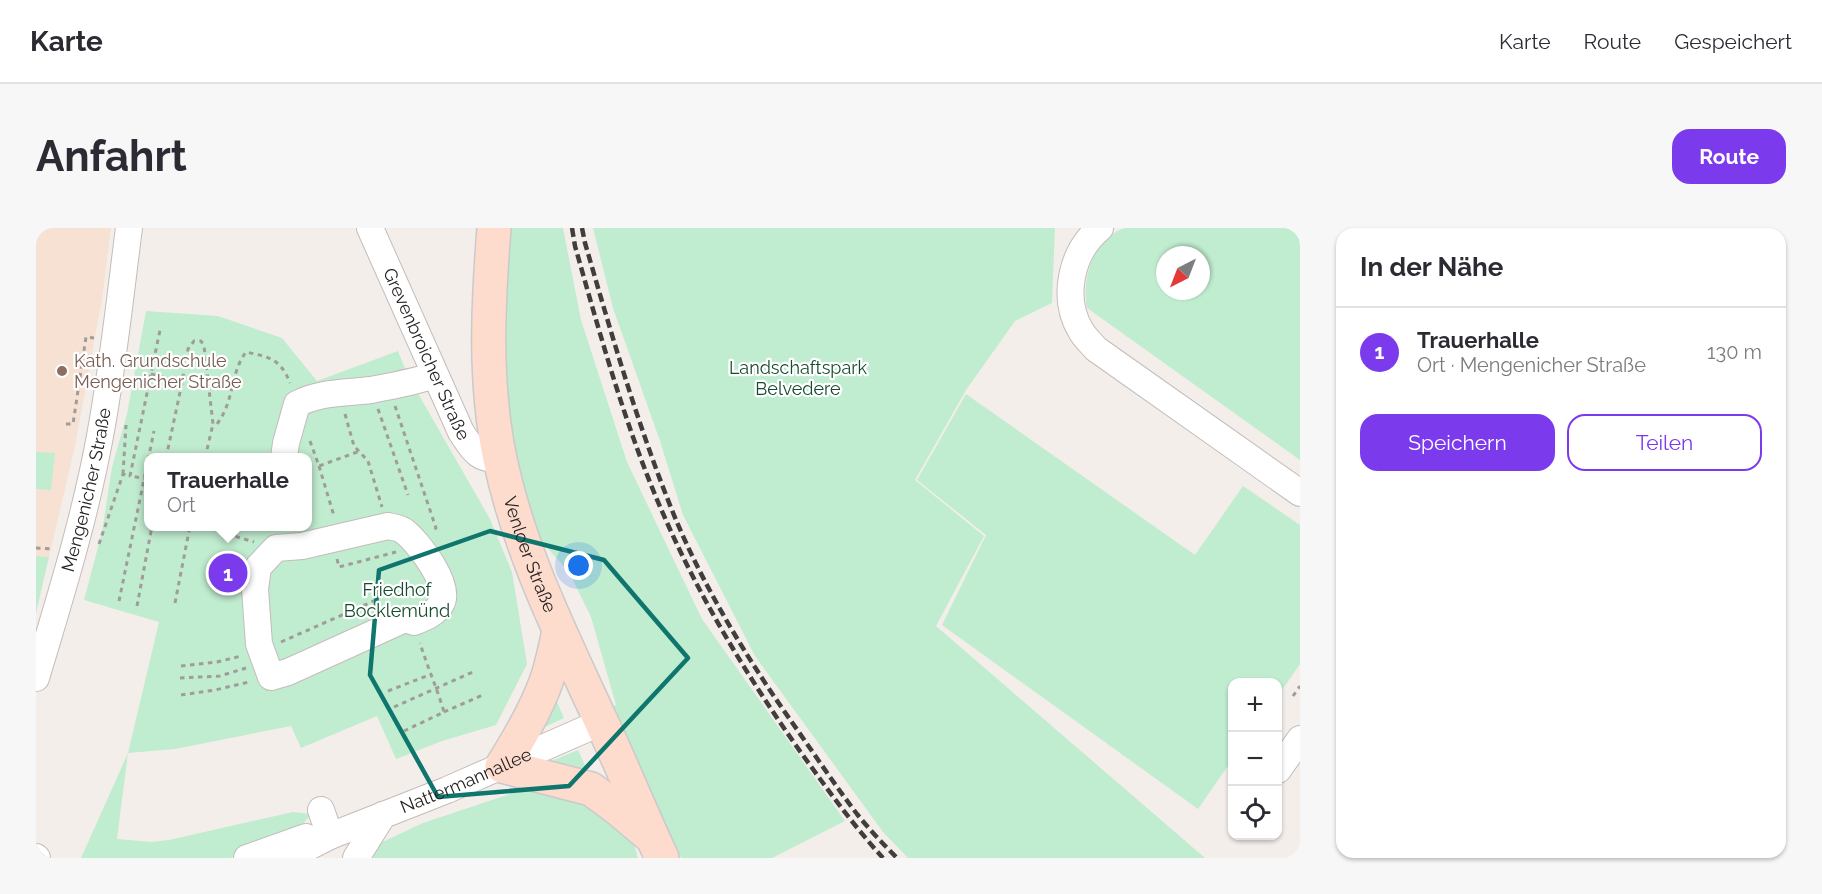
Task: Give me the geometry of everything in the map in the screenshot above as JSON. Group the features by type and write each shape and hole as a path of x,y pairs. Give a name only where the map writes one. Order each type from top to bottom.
{"main road":[{"name":"Venloer Straße","path":"494,228 489,339 491,391 500,459 534,572 658,849"},
{"path":"559,631 541,695 522,734 502,766 591,789 617,808 658,849"}],"street":[{"name":"Mengenicher Straße","path":"36,678 72,556 100,439 109,389 129,228"},
{"name":"Grevenbroicher Straße","path":"370,228 461,432 476,453 488,459 500,459"},
{"path":"1100,228 1089,237 1072,270 1071,306 1081,332 1096,349 1298,487"},
{"path":"285,453 297,404 307,399 380,388 435,375"},
{"path":"388,526 404,531 434,567 443,590 442,603 431,615 414,622 405,619 288,672 271,677 259,644 255,589 258,567 281,541 302,546 333,530 388,526"},
{"name":"Nattermannallee","path":"287,858 331,847 355,827 602,722"},
{"path":"1282,764 1300,739"},
{"path":"321,810 331,847"},
{"path":"356,858 383,815"},
{"name":"Nattermannallee","path":"247,858 306,837 331,847"}],"path":[{"path":"130,476 160,330"},
{"path":"73,424 86,338 114,340"},
{"path":"167,453 188,350 194,341 201,341 204,346 213,424 206,453"},
{"path":"213,424 217,424 223,416 232,394 238,362 246,352 265,356 278,363 288,378 319,466 339,567 418,546 433,534 436,528 380,388"},
{"path":"151,374 182,382"},
{"path":"380,388 408,495"},
{"path":"339,393 354,446 368,461 388,526"},
{"path":"66,424 80,425"},
{"path":"150,453 154,431"},
{"path":"319,466 360,451"},
{"path":"125,474 144,479"},
{"path":"119,601 144,488"},
{"path":"137,606 151,531"},
{"path":"174,603 189,531"},
{"path":"228,531 281,541"},
{"path":"36,548 51,549"},
{"path":"414,622 429,675 437,688 444,712"},
{"path":"394,707 476,671"},
{"path":"388,691 429,675"},
{"path":"182,695 271,677"},
{"path":"1293,696 1300,686"},
{"path":"404,731 485,694"}],"highlighted area":[{"path":"490,531 604,560 688,658 569,786 438,797 370,675 379,570"}],"shaded area":[{"name":"Kath. Grundschule Mengenicher Straße","path":"36,228 111,228 102,299 75,446 49,557 36,556"}],"green space":[{"path":"509,228 563,228 581,320 627,462 702,619 845,821 772,858 681,858 611,708 616,705 591,617 569,572 534,533 514,448 502,348"},
{"name":"Landschaftspark Belvedere","path":"593,228 1055,228 1052,303 1015,321 966,390 915,480 984,536 936,626 1205,858 908,858 883,832 755,656 683,515 660,441 613,308"},
{"path":"1125,228 1300,228 1300,460 1087,308 1088,272 1092,260 1105,240"},
{"name":"Friedhof Bocklemünd","path":"146,311 218,316 282,338 317,381 398,351 408,376 490,519 512,572 527,664 496,725 442,741 396,759 377,716 301,748 291,726 175,749 128,753 159,622 84,600 102,532 112,467 127,414"},
{"path":"966,394 1195,555 1243,486 1300,525 1300,664 1282,690 1282,678 1228,678 1228,766 1198,809 942,625 986,535 917,480"},
{"path":"36,452 55,453 51,490 36,489"},
{"path":"36,556 49,557 36,613"},
{"path":"551,688 564,718 532,733"},
{"path":"578,750 589,774 542,765"},
{"path":"128,753 117,839 151,842 169,840 293,812 311,814 293,837 230,858 81,858"},
{"path":"538,790 583,798 633,840 638,858 366,858 374,846 423,823 513,793"}],"railway":[{"path":"572,228 595,317 628,424 654,493 683,557 713,615 765,699 831,794 883,858"},
{"path":"582,228 605,313 638,417 676,520 700,572 743,648 791,721 857,814 897,858"}],"place":[{"name":"Kath. Grundschule Mengenicher Straße","path":"62,371"},
{"name":"Trauerhalle","path":"228,573"}]}
